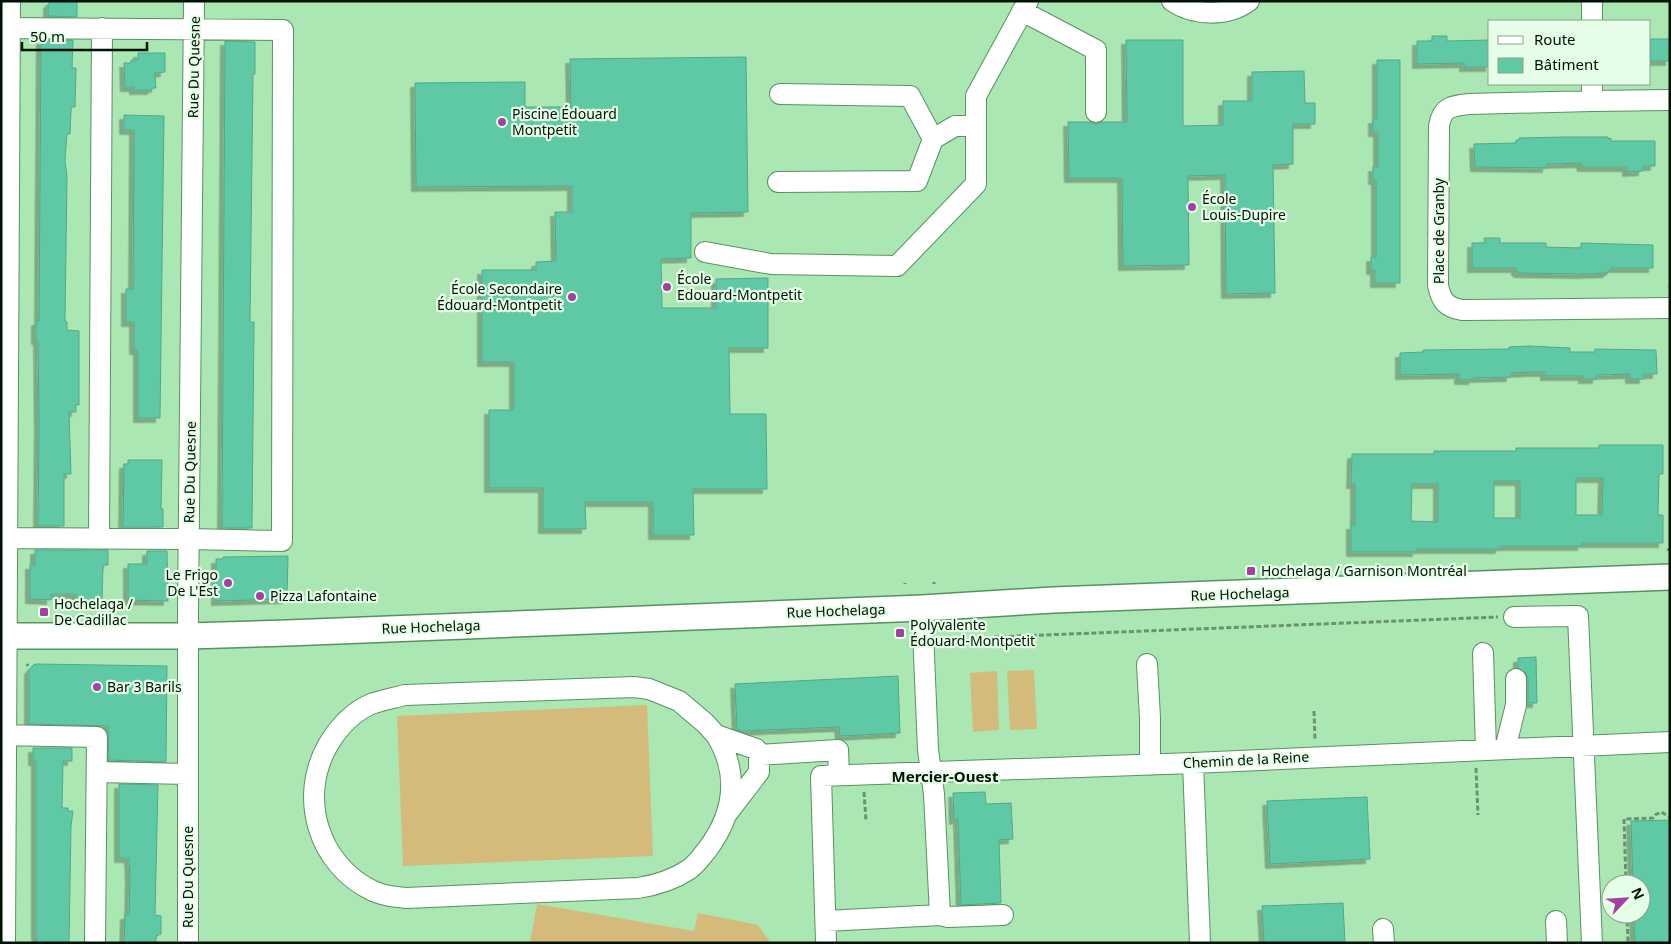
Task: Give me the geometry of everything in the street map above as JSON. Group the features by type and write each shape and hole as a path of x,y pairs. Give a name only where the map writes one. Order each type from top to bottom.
{"main road":[{"name":"Rue Hochelaga","path":"4,636 188,636 922,608 1053,600 1670,577"}],"street":[{"path":"5,943 5,28 10,1"},
{"name":"Rue Du Quesne","path":"188,943 188,636 194,1"},
{"path":"1172,1 1181,7 1196,12 1212,13 1228,10 1249,1"},
{"path":"1592,1 1592,20"},
{"path":"705,252 771,264 897,266 976,184 976,96 1025,6 1096,50 1096,112"},
{"path":"4,538 282,541 283,30 5,28"},
{"path":"98,539 102,28"},
{"path":"1592,93 1670,100"},
{"name":"Place de Granby","path":"1592,93 1455,105 1445,109 1440,117 1439,126 1438,285 1440,295 1445,304 1462,310 1670,308"},
{"path":"780,94 910,96 933,139"},
{"path":"778,182 917,181 933,139 955,126 975,126"},
{"path":"922,608 928,750 934,794 940,916"},
{"path":"1514,616 1578,616 1592,943"},
{"path":"1483,653 1496,749"},
{"path":"1147,664 1150,765"},
{"path":"1496,749 1516,705 1516,679"},
{"path":"634,687 649,689 680,701 699,717 716,736 724,748 731,774 730,801 726,815 716,837 690,868 674,878 657,884 638,888 406,898 386,896 357,881 345,871 323,843 316,824 314,789 317,771 323,754 332,738 343,724 371,704 405,695 634,687"},
{"path":"4,735 97,737 96,943"},
{"path":"716,736 756,749 758,755 759,772 726,815"},
{"name":"Chemin de la Reine","path":"830,776 1150,765 1670,742"},
{"path":"758,755 838,750 830,776 826,943"},
{"path":"1193,763 1200,943"},
{"path":"96,772 188,774"},
{"path":"826,921 1003,915"},
{"path":"1556,921 1557,943"}],"path":[{"path":"994,637 1514,616"},
{"path":"1314,711 1315,733"},
{"path":"1476,774 1478,815"},
{"path":"864,799 866,821"},
{"path":"1626,874 1624,819 1653,818 1661,812 1670,817"},
{"path":"1627,924 1628,943"}],"shaded area":[{"path":"1034,670 1037,729 1010,730 1007,671"},
{"path":"997,671 999,730 973,732 970,673"},
{"path":"647,705 653,856 403,866 397,716"},
{"path":"537,904 694,931 698,913 758,925 771,943 530,943"}],"building":[{"path":"50,1 77,1 77,17 48,16 48,4"},
{"path":"1432,36 1447,36 1447,41 1488,40 1488,67 1464,67 1464,63 1417,64 1417,41 1432,41"},
{"path":"1651,39 1670,39 1670,61 1651,61"},
{"path":"41,40 73,40 72,68 76,68 75,107 71,107 70,134 67,134 65,160 67,177 65,321 67,322 67,330 79,331 79,405 76,405 76,412 69,412 71,474 64,474 64,526 38,526 39,425 36,321 39,321"},
{"path":"1126,40 1183,40 1183,126 1223,125 1223,101 1252,101 1252,72 1304,71 1305,103 1315,103 1315,124 1293,124 1293,164 1273,165 1275,293 1226,294 1225,175 1188,176 1189,265 1123,266 1122,178 1069,178 1068,122 1090,122 1096,124 1102,122 1127,122"},
{"path":"225,41 255,42 250,322 254,322 252,528 222,528"},
{"path":"138,53 165,53 165,72 155,73 156,88 152,88 152,90 134,90 134,87 125,87 124,63 138,60"},
{"name":"École Secondaire Édouard-Montpetit","path":"746,57 748,212 691,213 691,258 661,259 662,308 716,308 716,279 768,278 768,348 729,348 730,414 766,414 767,489 693,489 694,535 653,535 653,502 585,502 586,529 543,529 543,488 489,488 489,410 514,410 514,362 482,362 482,270 536,270 536,262 556,261 555,212 572,212 572,186 416,187 415,83 525,82 525,107 571,107 570,59"},
{"path":"1377,60 1400,60 1400,283 1375,283 1375,270 1371,270 1371,257 1376,257 1376,180 1373,180 1373,167 1378,167 1378,132 1373,132 1373,119 1377,119"},
{"path":"124,115 164,116 160,418 138,418 138,350 134,350 134,322 126,322 126,289 133,289 134,130 124,130"},
{"path":"1608,137 1608,139 1611,138 1611,141 1655,141 1655,166 1643,166 1643,171 1627,172 1627,167 1582,167 1581,163 1547,164 1547,168 1475,167 1474,144 1516,143 1516,140 1519,140 1519,138"},
{"path":"1484,238 1500,238 1500,243 1546,243 1546,247 1581,248 1581,243 1653,245 1653,268 1611,268 1611,271 1608,271 1608,273 1582,274 1519,273 1516,271 1516,268 1472,268 1472,243 1485,243"},
{"path":"1509,347 1570,348 1570,352 1595,352 1595,349 1656,350 1657,374 1644,374 1644,379 1630,379 1630,374 1597,375 1597,379 1583,379 1583,376 1545,376 1545,372 1530,372 1511,373 1511,377 1473,378 1473,380 1459,380 1459,374 1400,375 1400,353 1423,352 1423,350 1509,349"},
{"path":"1599,445 1663,445 1663,474 1659,474 1658,515 1663,515 1663,543 1582,543 1582,546 1500,546 1500,549 1417,549 1417,552 1351,552 1351,525 1355,525 1355,484 1351,484 1352,454 1516,451 1516,448 1599,448","holes":["1576,478 1603,478 1602,515 1576,515","1494,481 1520,481 1520,518 1494,518","1412,484 1438,484 1438,522 1411,521"]},
{"path":"128,460 162,460 161,509 163,509 163,527 123,527 124,464 128,464"},
{"path":"35,550 108,550 108,565 103,565 102,602 76,601 76,594 51,594 51,600 30,599 30,565 35,565"},
{"path":"147,551 167,551 168,601 128,600 128,564 147,564"},
{"path":"288,556 287,599 216,601 216,559 223,559 223,557"},
{"path":"1536,657 1537,703 1528,703 1528,679 1526,673 1518,668 1518,658"},
{"path":"36,664 167,666 166,762 109,760 108,726 29,724 29,670"},
{"path":"898,676 900,733 840,736 839,727 737,730 735,684"},
{"path":"33,748 72,748 72,761 63,761 62,808 68,808 68,811 73,811 71,826 69,943 37,943 36,761 33,761"},
{"path":"119,784 158,785 155,915 161,916 161,934 156,936 156,943 124,943 125,915 129,915 130,877 129,858 119,858"},
{"path":"985,792 986,804 1011,803 1013,839 999,840 1001,903 961,905 958,819 954,820 953,793"},
{"path":"1367,797 1370,859 1270,864 1267,801"},
{"path":"1670,820 1670,943 1635,943 1634,924 1651,924 1651,874 1633,874 1631,821"},
{"path":"1343,903 1345,943 1264,943 1262,906"}],"place":[{"name":"Piscine Édouard Montpetit","path":"502,122"},
{"name":"École Louis-Dupire","path":"1192,207"},
{"name":"École Edouard-Montpetit","path":"667,287"},
{"name":"École Secondaire Édouard-Montpetit","path":"572,297"},
{"name":"Hochelaga / Garnison Montréal","path":"1251,571"},
{"name":"Le Frigo De L'Est","path":"228,583"},
{"name":"Pizza Lafontaine","path":"260,596"},
{"name":"Hochelaga / De Cadillac","path":"44,612"},
{"name":"Polyvalente Édouard-Montpetit","path":"900,633"},
{"name":"Bar 3 Barils","path":"97,687"}],"district":[{"name":"Mercier-Ouest","path":"945,777"}]}
